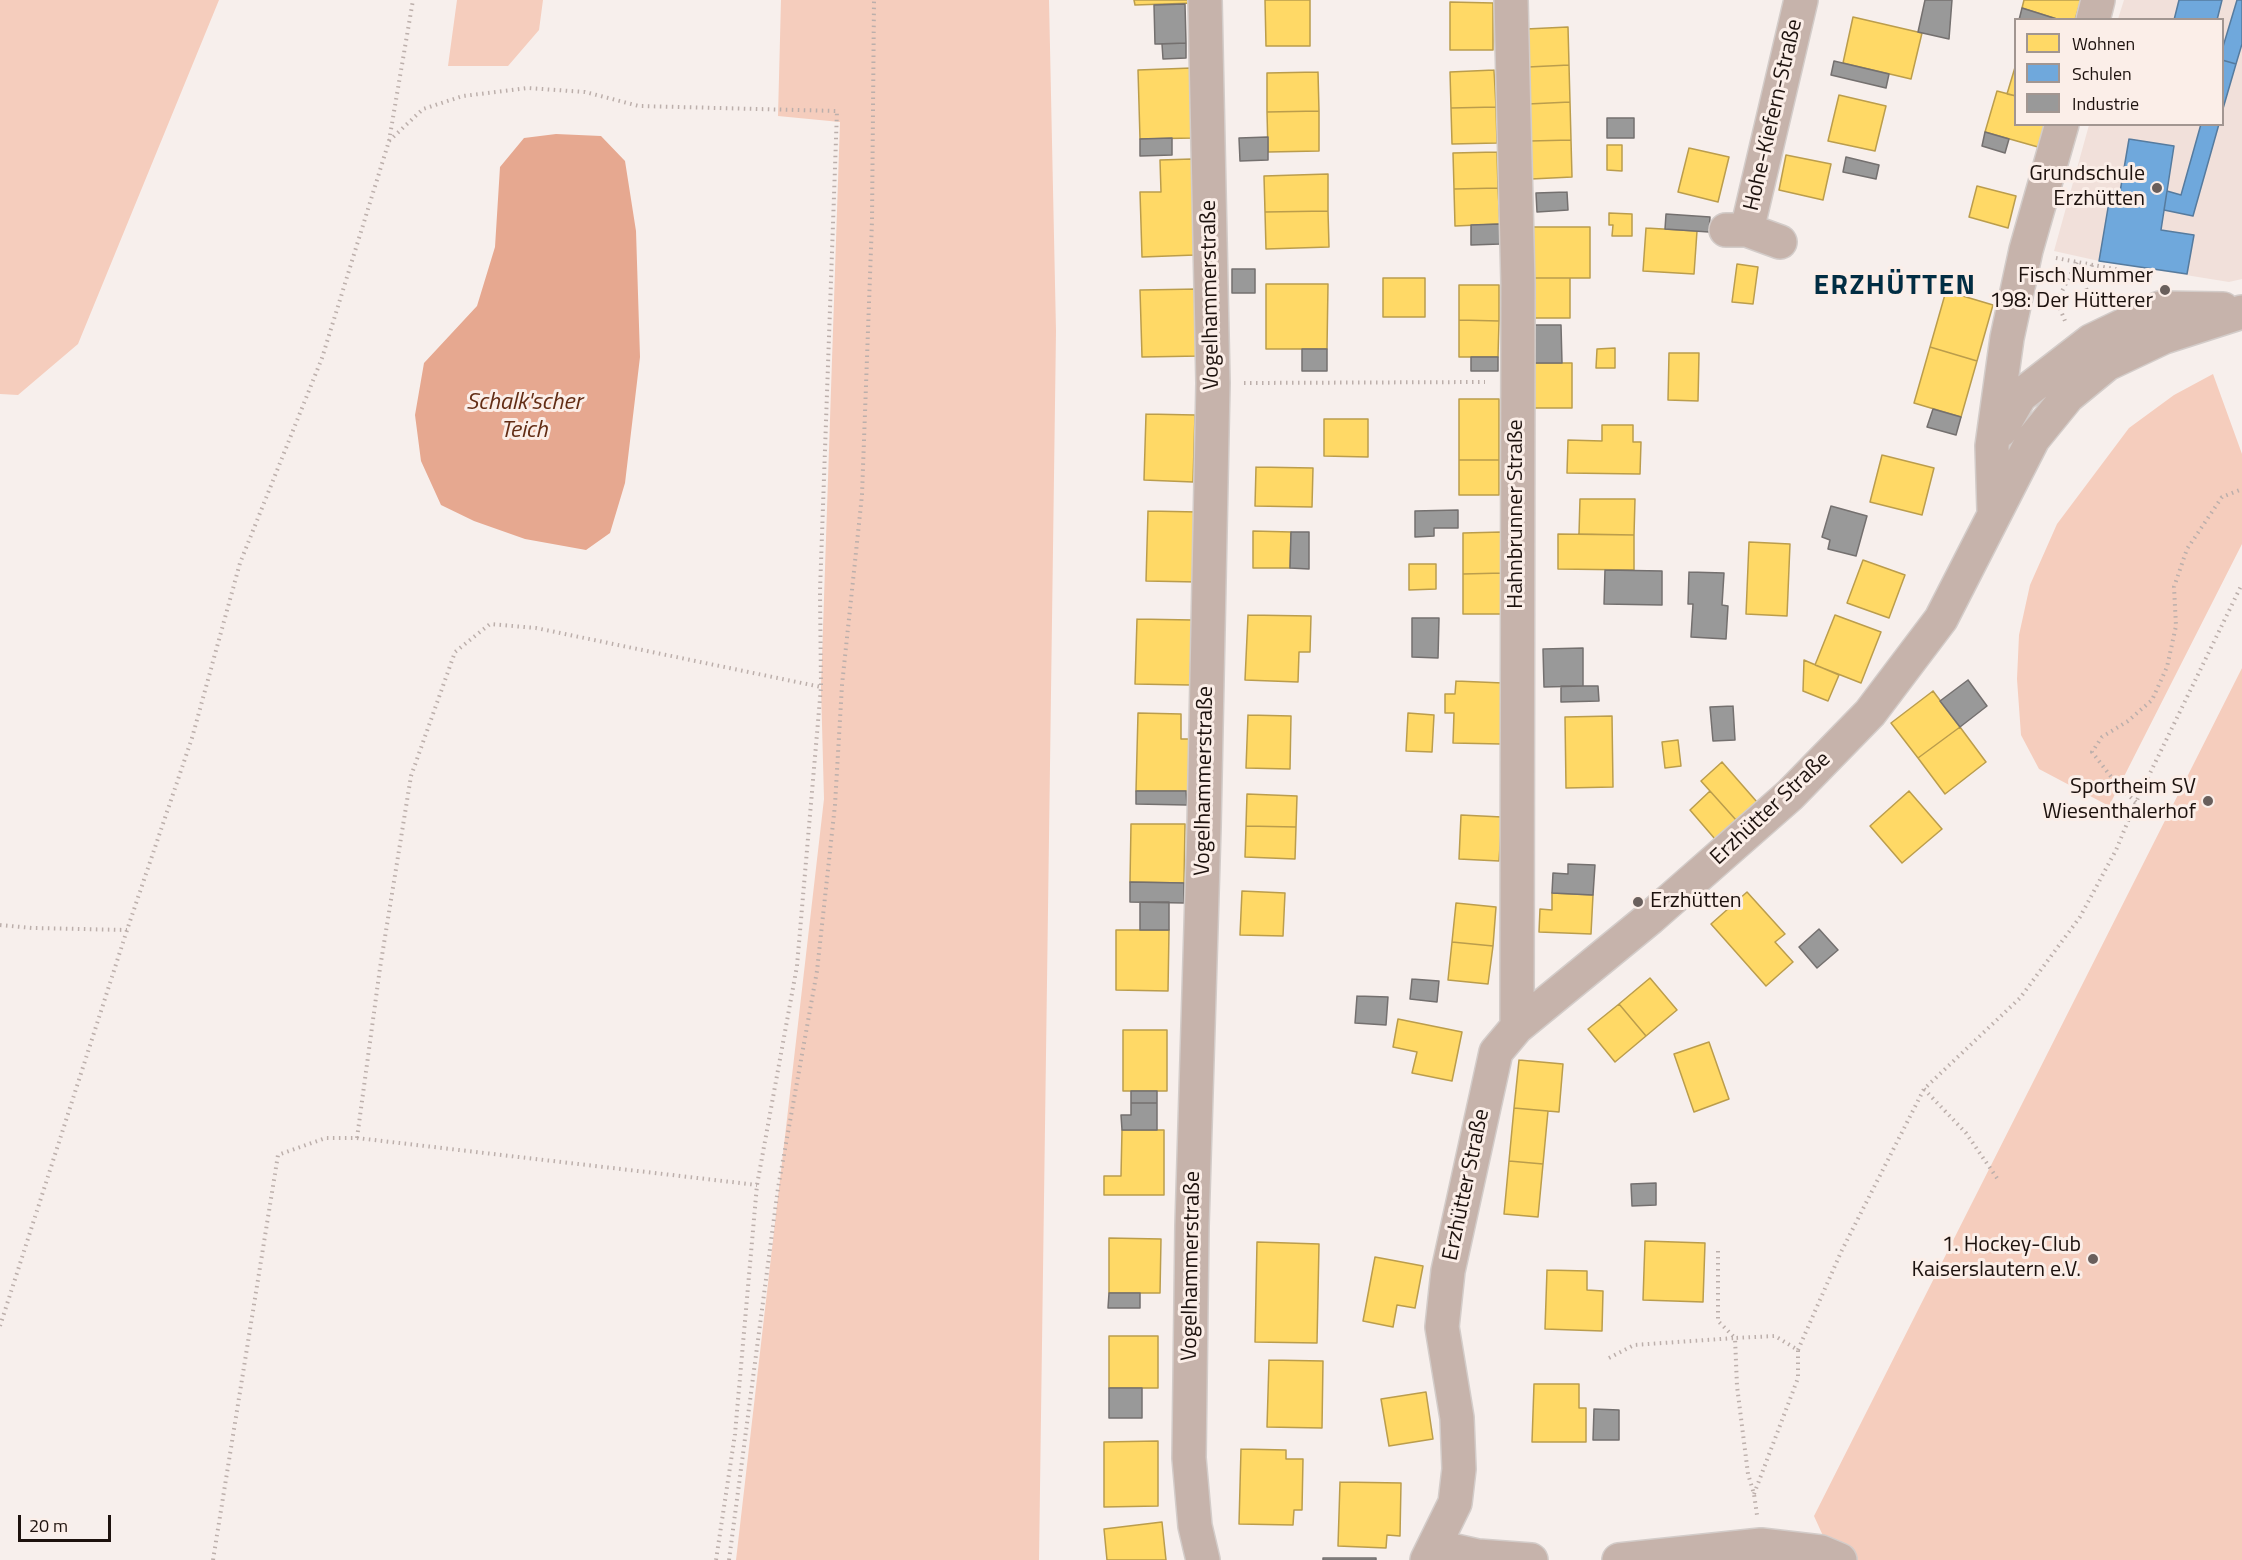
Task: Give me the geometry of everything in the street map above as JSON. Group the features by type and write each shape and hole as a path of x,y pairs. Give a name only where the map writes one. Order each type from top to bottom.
{"street":[{"name":"Vogelhammerstraße","path":"1203,1560 1195,1526 1189,1458 1192,1226 1204,827 1213,383 1205,0"},
{"name":"Hahnbrunner Straße","path":"1511,0 1518,284 1517,1027"},
{"name":"Hohe-Kiefern-Straße","path":"1780,242 1737,230 1802,0"},
{"path":"2094,18 2098,0"},
{"path":"1994,513 1992,446 2007,338 2026,250 2061,126"},
{"path":"1992,446 2020,396 2091,341 2160,308 2242,310"},
{"name":"Erzhütter Straße","path":"1431,1553 1455,1503 1459,1469 1456,1418 1442,1327 1448,1271 1496,1052 1517,1027 1650,918 1790,795 1870,713 1941,619 2033,439 2068,396 2107,364 2164,337 2242,310"},
{"path":"1619,1560 1702,1556 1761,1545 1821,1552 1837,1560"},
{"path":"1431,1553 1532,1560"}],"path":[{"path":"0,1326 127,930 192,738 240,563 321,358 389,141 413,0"},
{"path":"729,1560 778,1188 817,971 835,805 842,685 862,495 872,221 874,0"},
{"path":"389,141 423,110 463,96 528,88 585,92 639,106 837,111 820,579 821,687 797,966 758,1185 735,1434 716,1560"},
{"path":"2026,250 2157,277"},
{"path":"2057,301 2077,262"},
{"path":"2092,265 2086,288 2095,309"},
{"path":"1213,383 1479,382"},
{"path":"2136,802 2119,787 2092,752 2103,737 2128,721 2152,700 2167,667 2176,626 2174,586 2187,549 2222,497 2242,489"},
{"path":"1718,1251 1719,1321 1735,1338 1737,1386 1748,1474 1754,1494 1798,1378 1798,1350 1841,1252 1924,1089 2020,998 2073,926 2116,850 2136,802 2242,584"},
{"path":"357,1138 380,968 411,776 455,652 490,624 536,628 821,687"},
{"path":"0,925 127,930"},
{"path":"1924,1089 1966,1133 1999,1181"},
{"path":"213,1560 278,1155 326,1138 357,1138 758,1185"},
{"path":"1609,1358 1634,1345 1775,1336 1798,1350"}],"shaded area":[{"path":"0,0 219,0 78,344 18,395 0,394"},
{"path":"457,0 543,0 539,30 508,66 448,66"},
{"path":"781,0 1049,0 1056,331 1039,1560 736,1560 824,799 821,687 840,122 778,116"},
{"name":"Grundschule Erzhütten","path":"2124,0 2242,0 2242,279 2229,282 2099,261 2054,251 2089,126 2224,126 2224,18 2118,18"},
{"path":"2213,374 2242,454 2242,544 2109,806 2039,769 2021,735 2017,679 2019,635 2030,585 2057,524 2129,428 2174,395"},
{"name":"1. Hockey-Club Kaiserslautern e.V.","path":"2242,668 2242,1560 1834,1560 1814,1516"}],"water":[{"name":"Schalk'scher Teich","path":"556,134 601,136 625,161 636,231 640,357 625,483 610,533 586,550 525,539 474,521 441,505 421,461 415,415 424,363 477,306 495,247 500,167 524,138"}],"building: Wohnen":[{"path":"1134,0 1194,0 1194,3 1135,5"},
{"path":"1265,0 1310,0 1310,46 1266,46"},
{"path":"2024,0 2081,0 2076,18 2054,18 2022,8"},
{"path":"1450,2 1493,3 1493,50 1450,50"},
{"path":"1853,17 1922,33 1911,79 1843,63"},
{"path":"1568,27 1569,65 1528,67 1526,29"},
{"path":"1569,65 1570,102 1528,104 1528,67"},
{"path":"1192,68 1194,138 1140,139 1138,70"},
{"path":"1494,70 1496,107 1451,108 1450,72"},
{"path":"2014,71 2014,96 2007,94"},
{"path":"1318,72 1319,111 1267,112 1267,73"},
{"path":"1997,91 2014,95 2014,126 2044,126 2038,147 1985,132"},
{"path":"1839,95 1886,106 1875,151 1828,141"},
{"path":"1570,102 1571,140 1530,141 1528,104"},
{"path":"1496,107 1497,143 1452,144 1451,108"},
{"path":"1319,111 1319,151 1268,152 1267,112"},
{"path":"1571,140 1572,177 1531,179 1530,141"},
{"path":"1607,145 1622,145 1622,171 1607,170"},
{"path":"1689,148 1729,157 1718,202 1678,192"},
{"path":"1497,152 1498,188 1454,189 1453,153"},
{"path":"1786,155 1831,164 1823,200 1779,190"},
{"path":"1192,159 1195,255 1142,257 1140,192 1161,192 1160,160"},
{"path":"1328,174 1328,211 1265,212 1264,176"},
{"path":"1977,186 2016,196 2008,228 1969,217"},
{"path":"1498,188 1500,224 1455,226 1454,189"},
{"path":"1328,211 1329,247 1266,249 1265,212"},
{"path":"1609,213 1632,214 1632,236 1612,236 1613,225 1609,225"},
{"path":"1532,227 1590,227 1590,278 1532,278"},
{"path":"1646,228 1697,231 1694,274 1643,271"},
{"path":"1737,264 1758,267 1753,304 1732,302"},
{"path":"1383,278 1425,278 1425,317 1383,317"},
{"path":"1532,278 1570,278 1570,318 1532,318"},
{"path":"1266,284 1328,284 1327,349 1266,349"},
{"path":"1459,285 1499,285 1499,321 1459,320"},
{"path":"1199,289 1200,356 1142,357 1140,290"},
{"path":"1946,291 1993,305 1977,361 1930,347"},
{"path":"1459,320 1499,321 1498,357 1459,357"},
{"path":"1930,347 1977,361 1961,417 1914,403"},
{"path":"1615,348 1615,368 1596,368 1597,349"},
{"path":"1669,353 1699,353 1698,401 1668,400"},
{"path":"1534,363 1572,363 1572,408 1534,408"},
{"path":"1459,399 1499,399 1499,460 1459,460"},
{"path":"1146,414 1195,415 1193,482 1144,480"},
{"path":"1324,419 1368,419 1368,457 1324,456"},
{"path":"1602,425 1633,425 1633,442 1641,442 1640,474 1567,473 1568,440 1602,441"},
{"path":"1882,455 1934,468 1922,515 1870,502"},
{"path":"1459,460 1499,460 1499,495 1459,495"},
{"path":"1256,467 1313,468 1312,507 1255,506"},
{"path":"1580,499 1635,499 1634,535 1579,534"},
{"path":"1148,511 1198,512 1197,582 1146,581"},
{"path":"1253,531 1291,532 1290,568 1253,568"},
{"path":"1502,532 1503,573 1463,574 1463,533"},
{"path":"1558,534 1634,535 1634,570 1558,569"},
{"path":"1749,542 1790,544 1787,616 1746,614"},
{"path":"1863,560 1905,575 1889,618 1847,603"},
{"path":"1409,564 1436,564 1436,589 1409,590"},
{"path":"1503,573 1503,614 1463,614 1463,574"},
{"path":"1248,615 1311,616 1310,652 1299,652 1298,682 1245,680"},
{"path":"1835,615 1881,632 1861,683 1815,665"},
{"path":"1137,619 1192,620 1190,685 1135,684"},
{"path":"1804,660 1839,675 1828,701 1803,691"},
{"path":"1456,681 1503,683 1501,744 1453,743 1454,713 1445,713 1445,694 1455,694"},
{"path":"1933,691 1960,727 1918,758 1891,723"},
{"path":"1138,713 1181,714 1181,739 1193,739 1193,791 1136,791"},
{"path":"1408,713 1434,715 1432,752 1406,751"},
{"path":"1248,715 1291,716 1290,769 1246,768"},
{"path":"1612,716 1613,787 1566,788 1565,717"},
{"path":"1960,727 1986,762 1945,794 1918,758"},
{"path":"1678,740 1681,766 1665,768 1662,742"},
{"path":"1722,762 1757,802 1736,820 1701,781"},
{"path":"1710,791 1736,820 1715,839 1690,810"},
{"path":"1909,791 1942,829 1902,863 1870,826"},
{"path":"1247,794 1297,796 1296,827 1246,826"},
{"path":"1461,815 1502,817 1499,861 1459,859"},
{"path":"1131,824 1185,824 1184,883 1130,882"},
{"path":"1246,826 1296,827 1295,859 1245,857"},
{"path":"1242,891 1285,893 1283,936 1240,935"},
{"path":"1747,892 1785,934 1775,942 1793,962 1766,986 1711,924"},
{"path":"1552,893 1593,895 1591,934 1539,932 1540,909 1552,910"},
{"path":"1456,903 1496,907 1493,946 1452,942"},
{"path":"1116,930 1169,930 1168,991 1116,990"},
{"path":"1452,942 1493,946 1488,984 1448,980"},
{"path":"1650,978 1677,1010 1646,1036 1619,1004"},
{"path":"1619,1004 1646,1036 1615,1062 1588,1029"},
{"path":"1398,1019 1462,1032 1452,1081 1412,1073 1417,1052 1393,1047"},
{"path":"1123,1030 1167,1030 1167,1091 1123,1091"},
{"path":"1709,1042 1729,1099 1694,1112 1674,1054"},
{"path":"1519,1060 1563,1064 1559,1112 1514,1108"},
{"path":"1514,1108 1548,1111 1543,1164 1509,1161"},
{"path":"1122,1130 1164,1130 1164,1195 1104,1195 1104,1176 1121,1176"},
{"path":"1509,1161 1543,1164 1538,1217 1504,1214"},
{"path":"1109,1238 1161,1239 1160,1293 1109,1293"},
{"path":"1645,1241 1705,1243 1703,1302 1643,1300"},
{"path":"1257,1242 1319,1244 1317,1343 1255,1342"},
{"path":"1375,1257 1423,1266 1415,1308 1397,1305 1393,1327 1363,1321"},
{"path":"1547,1270 1587,1271 1587,1290 1603,1291 1602,1331 1545,1329"},
{"path":"1109,1336 1158,1336 1158,1388 1109,1388"},
{"path":"1269,1360 1323,1361 1322,1428 1267,1427"},
{"path":"1534,1384 1579,1384 1579,1408 1586,1408 1586,1442 1532,1442"},
{"path":"1426,1392 1433,1439 1389,1446 1381,1399"},
{"path":"1158,1441 1158,1506 1104,1507 1104,1442"},
{"path":"1241,1449 1286,1450 1286,1459 1303,1459 1302,1510 1294,1510 1293,1525 1239,1524"},
{"path":"1340,1482 1401,1483 1400,1536 1387,1535 1386,1548 1338,1546"},
{"path":"1162,1522 1166,1560 1107,1560 1104,1529"}],"building: Schulen":[{"path":"2179,0 2222,0 2218,18 2174,18"},
{"path":"2237,0 2242,0 2242,44 2236,64 2224,61 2224,43"},
{"path":"2224,61 2236,64 2224,105"},
{"path":"2200,126 2218,126 2193,216 2164,210 2167,191 2181,195"},
{"path":"2129,139 2174,146 2161,230 2194,235 2187,274 2099,261 2111,190 2120,192"}],"building: Industrie":[{"path":"1925,0 1952,0 1949,39 1918,32"},
{"path":"1185,4 1186,43 1155,44 1154,5"},
{"path":"2022,8 2054,18 2020,18"},
{"path":"1186,43 1186,58 1163,59 1162,44"},
{"path":"1834,61 1889,74 1886,88 1831,75"},
{"path":"1607,118 1634,118 1634,138 1607,138"},
{"path":"1985,132 2009,139 2005,153 1982,146"},
{"path":"1268,137 1268,160 1240,161 1239,138"},
{"path":"1172,138 1172,155 1140,156 1140,139"},
{"path":"1846,157 1879,165 1876,179 1843,172"},
{"path":"1567,192 1568,210 1537,212 1536,193"},
{"path":"1666,214 1710,217 1709,232 1665,229"},
{"path":"1500,224 1500,244 1471,245 1471,225"},
{"path":"1232,269 1255,269 1255,293 1232,293"},
{"path":"1534,325 1561,325 1562,363 1534,363"},
{"path":"1302,349 1327,349 1327,371 1302,371"},
{"path":"1471,357 1498,357 1498,371 1471,371"},
{"path":"1933,409 1961,417 1956,435 1927,427"},
{"path":"1831,506 1867,516 1856,556 1828,549 1830,540 1822,537"},
{"path":"1458,510 1458,528 1434,528 1434,536 1415,537 1415,511"},
{"path":"1291,532 1309,532 1309,569 1290,568"},
{"path":"1605,570 1662,571 1662,605 1604,604"},
{"path":"1689,572 1724,573 1722,605 1728,606 1726,639 1691,637 1693,604 1688,604"},
{"path":"1412,618 1439,618 1438,658 1412,657"},
{"path":"1583,648 1583,686 1544,687 1543,649"},
{"path":"1968,680 1987,706 1960,727 1940,701"},
{"path":"1561,686 1598,686 1599,701 1561,702"},
{"path":"1733,706 1735,740 1713,741 1710,707"},
{"path":"1136,791 1186,791 1187,805 1136,804"},
{"path":"1568,864 1595,865 1593,895 1552,893 1553,873 1568,874"},
{"path":"1130,882 1184,883 1184,903 1130,902"},
{"path":"1140,902 1169,902 1169,930 1140,930"},
{"path":"1819,929 1838,950 1817,968 1799,947"},
{"path":"1412,979 1439,981 1437,1002 1410,999"},
{"path":"1357,996 1388,997 1386,1025 1355,1023"},
{"path":"1131,1091 1157,1091 1157,1103 1131,1103"},
{"path":"1131,1103 1157,1103 1157,1130 1122,1130 1121,1115 1131,1115"},
{"path":"1656,1183 1656,1205 1632,1206 1631,1184"},
{"path":"1109,1293 1140,1293 1140,1308 1108,1308"},
{"path":"1109,1388 1142,1388 1142,1418 1109,1418"},
{"path":"1594,1409 1619,1410 1619,1440 1593,1440"},
{"path":"1323,1558 1376,1558 1376,1560 1323,1560"}],"place":[{"name":"Grundschule Erzhütten","path":"2157,188"},
{"name":"Fisch Nummer 198: Der Hütterer","path":"2165,290"},
{"name":"Sportheim SV Wiesenthalerhof","path":"2208,801"},
{"name":"Erzhütten","path":"1638,902"},
{"name":"1. Hockey-Club Kaiserslautern e.V.","path":"2093,1259"}],"district":[{"name":"ERZHÜTTEN","path":"1895,287"}]}
